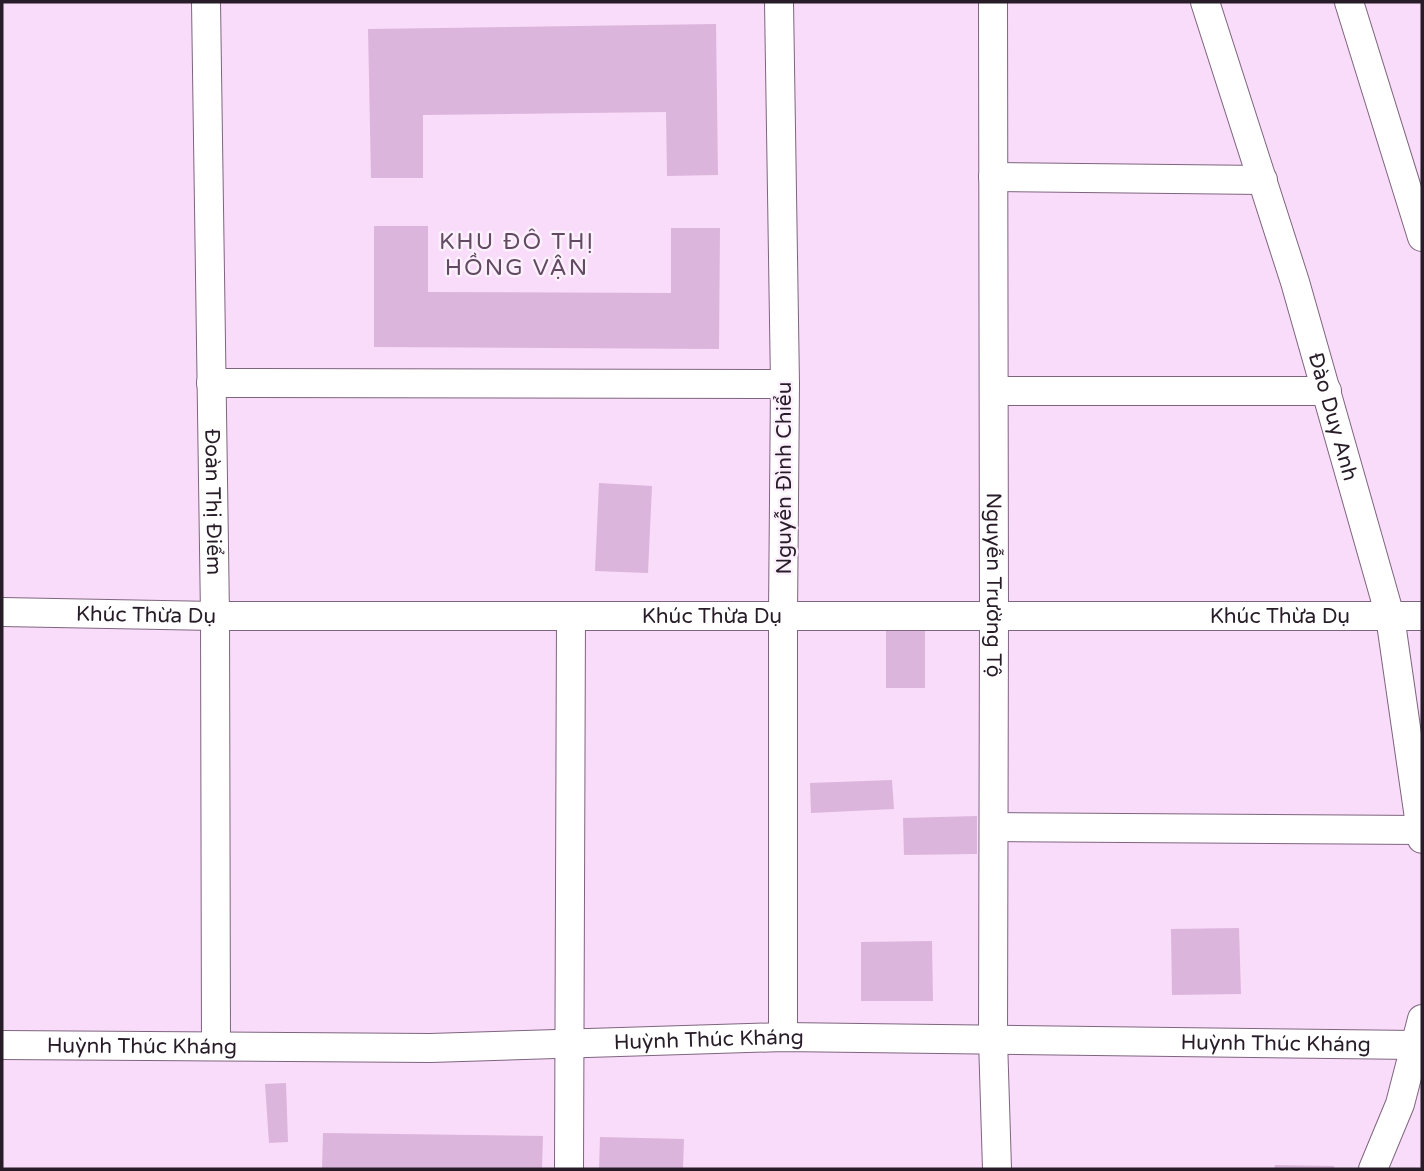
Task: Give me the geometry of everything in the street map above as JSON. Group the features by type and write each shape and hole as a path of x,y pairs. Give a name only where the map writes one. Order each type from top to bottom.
{"street":[{"name":"Đoàn Thị Điểm","path":"206,2 215,616 216,1046"},
{"name":"Nguyễn Đình Chiểu","path":"779,2 785,384 783,1037"},
{"name":"Nguyễn Trường Tộ","path":"993,2 993,1039 997,1169"},
{"name":"Đào Duy Anh","path":"1205,2 1295,282 1390,616 1422,839"},
{"path":"1349,2 1422,237"},
{"path":"993,177 1263,180"},
{"path":"211,383 785,384"},
{"path":"994,391 1327,391"},
{"name":"Khúc Thừa Dụ","path":"2,612 215,616 1422,616"},
{"path":"569,1169 571,615"},
{"path":"994,827 1422,830"},
{"path":"1373,1169 1400,1104 1419,1032"},
{"name":"Huỳnh Thúc Kháng","path":"2,1045 430,1048 783,1037 993,1039 1419,1032"}],"building":[{"path":"716,24 718,175 667,176 666,112 423,115 423,178 371,178 368,29"},
{"path":"374,226 428,226 428,292 671,293 671,228 720,228 719,349 374,347"},
{"path":"599,483 652,486 648,573 595,571"},
{"path":"886,628 925,628 925,688 886,688"},
{"path":"892,780 894,809 811,813 810,783"},
{"path":"977,816 977,854 904,855 903,818"},
{"path":"1239,928 1241,994 1172,995 1171,929"},
{"path":"932,941 933,1001 861,1001 861,942"},
{"path":"286,1083 288,1142 269,1143 265,1084"},
{"path":"323,1133 543,1136 542,1169 322,1169"},
{"path":"600,1137 684,1139 683,1169 599,1169"},
{"path":"1275,1165 1334,1166 1335,1169 1274,1169"}],"district":[{"name":"KHU ĐÔ THỊ HỒNG VẬN","path":"517,255"}]}
